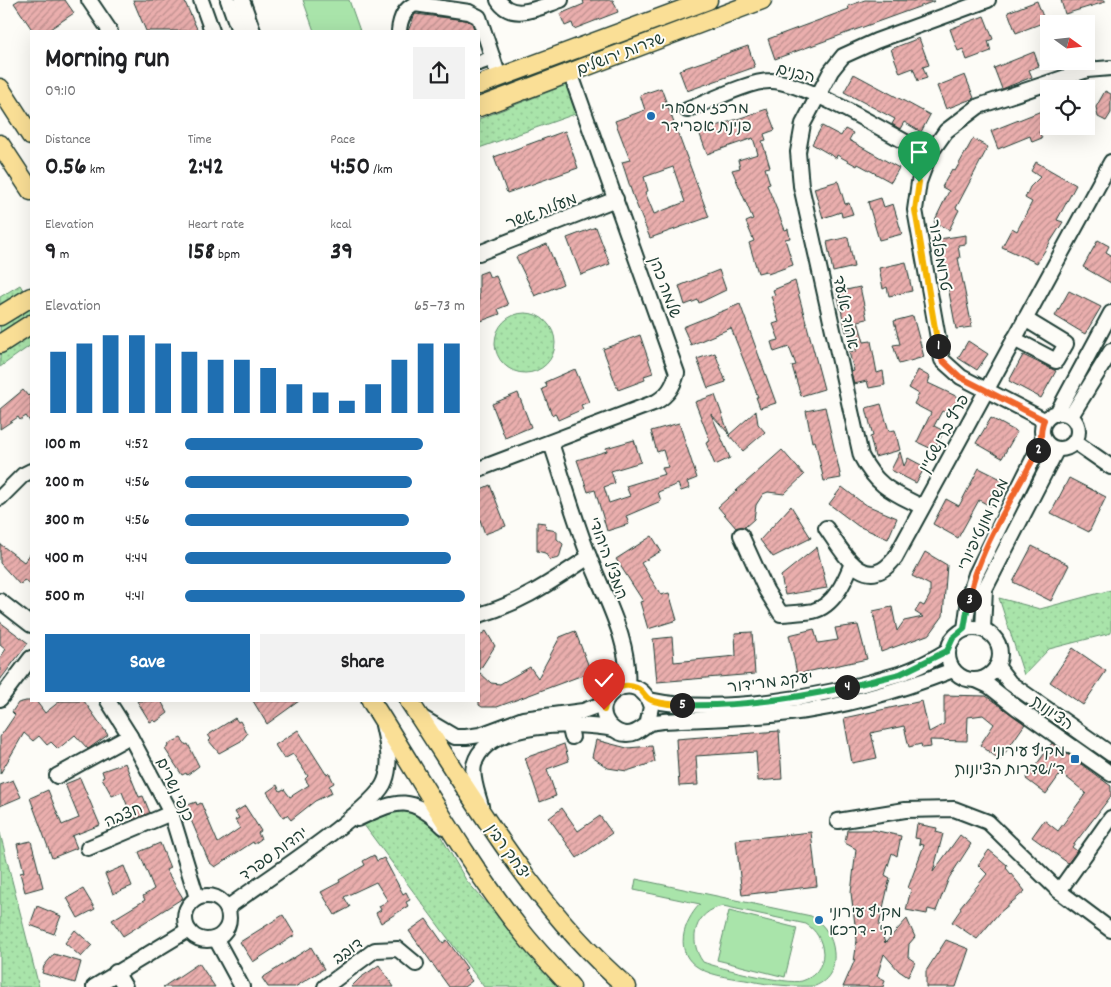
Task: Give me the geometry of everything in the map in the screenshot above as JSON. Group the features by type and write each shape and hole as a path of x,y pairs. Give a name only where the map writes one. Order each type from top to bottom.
{"main road":[{"name":"שדרות ירושלים","path":"480,85 708,0"},
{"name":"שדרות ירושלים","path":"480,107 762,0"},
{"path":"0,88 30,134"},
{"path":"0,144 30,189"},
{"path":"0,316 25,301"},
{"path":"0,344 29,326"},
{"path":"371,702 454,836 522,933 571,987"},
{"name":"יצחק רבין","path":"413,708 535,889 567,930 627,987"}],"street":[{"path":"89,0 109,30"},
{"path":"201,0 212,30"},
{"path":"228,0 238,30"},
{"path":"242,0 253,30"},
{"path":"498,0 515,12 527,12 561,0"},
{"name":"הבנים","path":"687,110 748,86 771,81 818,96 842,56 876,41 988,0"},
{"path":"400,30 403,16 408,7 416,4 469,12 479,17 499,77"},
{"path":"480,63 493,58"},
{"name":"טרומפלדור","path":"1044,420 960,377 942,360 937,342 915,210 919,182 929,155 946,131 980,106 1087,70 1111,68"},
{"name":"שלמה כהן","path":"550,443 656,402 666,396 673,385 677,373 570,72"},
{"path":"818,96 929,155"},
{"name":"אהוד אלעד","path":"818,96 803,124 798,152 801,186 861,456 870,474 885,487 922,507"},
{"name":"פרץ ברנשטיין","path":"826,528 852,563 862,572 874,573 886,568 922,507 1111,162"},
{"name":"מעלות אשר","path":"480,253 616,199"},
{"path":"1057,412 1071,416 1075,421 1078,431 1074,442 1068,447 1057,449 1051,447 1043,439 1041,430 1044,420 1057,412 1111,313"},
{"path":"1014,339 1056,361 1066,344 1025,320"},
{"path":"1071,416 1111,351"},
{"name":"משה מונטיפיורי","path":"964,629 970,592 976,574 1043,439"},
{"path":"1074,442 1111,467"},
{"path":"480,469 550,443"},
{"name":"המציל היהודי","path":"550,443 589,557 619,633 627,661 627,686"},
{"name":"משה מונטיפיורי","path":"983,629 985,589 1057,449"},
{"path":"0,498 30,471"},
{"path":"741,535 766,590 781,614 815,611 844,583 852,563"},
{"path":"480,615 507,608 523,600 589,557"},
{"path":"0,601 30,624"},
{"path":"964,629 983,629 991,634 1000,649 997,666 984,678 976,680 959,676 953,670 947,651 953,638 964,629"},
{"name":"יעקב מרידור","path":"649,700 695,705 738,705 774,701 900,674 947,651"},
{"path":"0,699 30,659"},
{"name":"הציונות","path":"997,666 1010,683 1111,754"},
{"name":"יעקב מרידור","path":"647,725 663,721 789,718 880,694 953,670"},
{"name":"הציונות","path":"976,680 989,686 1111,774"},
{"path":"483,814 474,778 474,766 477,757 489,744 508,735 535,727 570,730 592,725 627,734 642,730 647,725 651,715 649,700 636,687 627,686 611,693 605,703 605,718 613,729"},
{"name":"כנפי נשרים","path":"109,702 130,736 171,813 197,898"},
{"path":"413,708 441,730 455,737 466,737 480,735 523,719 583,711 605,703"},
{"path":"340,826 368,804 385,782 389,763 382,719"},
{"path":"57,776 130,736"},
{"path":"340,826 392,804 412,804 433,816 454,836"},
{"path":"838,821 905,810 954,810 988,822 1059,891 1111,930"},
{"name":"חצבה","path":"88,848 171,813"},
{"path":"1059,891 1111,818"},
{"name":"יהדות ספרד","path":"226,908 340,826"},
{"path":"204,896 217,898 226,908 229,913 228,925 216,939 200,940 188,930 186,912 197,898 204,896"},
{"path":"94,987 188,930"},
{"path":"216,939 242,987"},
{"name":"דובב","path":"325,987 376,950 398,949 416,964"},
{"path":"116,972 126,987"}],"green space":[{"path":"303,0 349,0 360,30 314,30"},
{"path":"566,85 578,113 480,148 480,119"},
{"path":"20,285 30,301 30,346 0,367 0,297"},
{"path":"519,313 531,313 547,321 553,331 555,343 553,355 547,365 531,373 519,373 503,365 495,349 495,337 503,321"},
{"path":"1111,590 1111,633 1049,649 1024,675 999,598 1040,609"},
{"path":"401,808 432,821 466,880 560,987 484,987 364,825"},
{"path":"0,833 39,987 0,987"},
{"path":"636,879 811,916 824,927 830,936 834,953 834,964 828,977 815,986 766,984 725,977 705,971 691,962 683,946 685,928 700,904 634,890","holes":["723,906 806,924 818,936 823,953 822,962 817,970 811,977 802,981 783,981 737,972 703,962 695,945 696,928 700,920 713,909"]},
{"path":"729,911 797,928 785,977 717,960"}],"building":[{"path":"19,0 65,0 74,13 48,30 32,30 14,3"},
{"path":"133,0 184,0 198,30 146,30"},
{"path":"583,0 613,0 618,12 574,29 572,23 565,26 560,14 584,4"},
{"path":"865,0 935,1 775,59 768,39 849,9 848,6"},
{"path":"1061,0 1105,0 1105,2 1065,14"},
{"path":"1037,1 1042,15 1040,15 1040,24 1016,33 1008,12"},
{"path":"415,14 466,20 472,23 475,30 408,30"},
{"path":"984,16 993,39 988,41 991,51 967,60 963,49 958,51 950,29"},
{"path":"919,38 929,65 923,67 927,78 918,81 913,68 900,73 891,49"},
{"path":"748,46 755,67 687,91 679,70"},
{"path":"1034,52 1039,66 1029,70 1032,77 1002,89 994,68"},
{"path":"854,74 930,115 921,132 904,122 900,129 892,124 895,119 844,92"},
{"path":"965,75 974,98 946,109 937,86"},
{"path":"661,88 709,217 650,238 622,162 630,160 615,121 645,110 640,95","holes":["673,167 685,202 654,214 645,192 648,191 644,177"]},
{"path":"1105,91 1111,94 1111,113 1106,121 1098,117 1096,107"},
{"path":"767,109 775,130 764,134 766,140 762,141 770,167 765,168 770,184 767,185 785,230 788,229 790,238 785,239 793,265 768,274 766,271 758,273 749,243 754,241 746,222 753,219 732,170 740,168 738,160 758,154 753,138 707,154 699,132"},
{"path":"1040,112 1039,132 1042,138 1032,142 1030,136 998,149 991,131"},
{"path":"822,126 841,136 845,129 853,133 849,140 899,168 891,182 858,164 857,166 837,155 836,158 812,144"},
{"path":"565,131 578,168 507,193 494,157"},
{"path":"973,139 988,147 956,208 959,210 949,230 934,222 949,191 942,187 952,169 955,171"},
{"path":"1036,162 1076,185 1057,220 1063,222 1037,263 1002,247 1012,228 1017,231 1032,202 1025,198 1030,187 1040,177 1031,171"},
{"path":"838,181 845,204 849,203 853,214 842,217 841,212 823,218 814,188"},
{"path":"881,198 884,207 893,204 902,234 879,240 868,202"},
{"path":"596,227 610,264 581,275 567,238"},
{"path":"966,235 966,244 958,245 960,258 958,258 972,327 956,329 939,239"},
{"path":"848,237 854,267 833,272 827,242"},
{"path":"1098,240 1109,246 1106,252 1111,255 1111,283 1083,267"},
{"path":"547,244 563,284 535,296 516,257"},
{"path":"906,262 912,291 889,296 887,287 883,289 879,268"},
{"path":"719,270 726,290 699,303 698,300 685,305 679,286"},
{"path":"487,271 490,278 496,276 508,305 498,309 500,314 481,321 480,318 480,274"},
{"path":"795,281 824,389 801,396 792,366 796,365 789,347 774,352 771,342 779,340 773,324 779,322 771,296 775,295 773,290"},
{"path":"860,287 867,319 858,321 864,342 871,341 877,373 883,371 885,385 869,388 867,381 854,384 851,372 854,371 849,352 856,351 855,330 846,332 837,292"},
{"path":"1069,291 1101,307 1085,334 1055,316"},
{"path":"740,304 776,403 760,408 756,397 758,397 731,328 691,345 683,327"},
{"path":"913,316 924,357 899,364 893,345 900,344 894,321"},
{"path":"640,335 653,373 644,376 645,380 618,390 603,349"},
{"path":"968,341 988,354 977,370 958,358"},
{"path":"715,353 726,382 708,388 697,359"},
{"path":"1023,355 1056,371 1041,398 1009,381"},
{"path":"575,369 589,402 581,405 583,409 558,420 555,413 552,415 542,389 547,387 545,382"},
{"path":"918,370 930,377 928,383 960,398 951,415 942,411 934,426 944,431 934,450 917,442 931,413 914,404 919,394 909,388"},
{"path":"23,390 28,396 30,394 30,422 26,416 20,420 18,417 0,429 0,409"},
{"path":"518,393 531,427 505,438 492,404"},
{"path":"715,395 729,434 711,414 730,458 715,465 706,443 710,441 695,402"},
{"path":"881,404 889,431 895,430 900,450 875,457 870,437 873,436 866,408"},
{"path":"825,407 841,478 824,481 815,441 812,442 806,411"},
{"path":"756,411 758,424 765,432 743,451 729,435"},
{"path":"991,418 1017,432 1002,458 976,443"},
{"path":"679,423 697,478 687,482 690,488 681,491 678,484 658,492 661,501 626,516 629,524 607,531 595,490 588,492 577,460 607,451 606,448 634,440 641,462 611,471 615,483 604,487 609,503 630,496 626,486 665,474 662,468 668,467 663,450 657,452 651,431"},
{"path":"782,450 804,475 784,494 768,492 763,494 756,505 754,519 745,527 736,528 718,507"},
{"path":"900,452 904,466 908,458 925,467 916,483 891,470"},
{"path":"979,468 1003,480 990,506 979,500 958,538 933,524 946,499 959,506"},
{"path":"1069,478 1106,497 1089,532 1051,513"},
{"path":"490,485 506,526 485,534 480,520 480,490"},
{"path":"842,487 864,504 897,518 888,539 858,526 829,504"},
{"path":"791,506 811,538 773,557 760,540"},
{"path":"537,522 545,523 546,529 557,531 557,539 563,544 559,558 550,560 545,553 537,551"},
{"path":"652,536 661,551 641,563 661,595 669,593 677,620 648,629 640,602 643,601 616,559"},
{"path":"0,544 24,562 30,554 30,584 24,580 20,585 0,563"},
{"path":"1032,546 1069,565 1051,601 1013,582"},
{"path":"817,547 827,588 785,595 781,576"},
{"path":"925,552 947,565 943,616 930,634 881,652 873,611 892,607 897,631 904,621 923,617 915,612 920,604 924,606 930,595 930,585 912,576"},
{"path":"0,622 28,643 0,680 0,658 6,649 0,644"},
{"path":"858,625 867,659 797,674 789,635 814,629 818,643 838,640 835,628"},
{"path":"486,631 495,646 480,669 480,635"},
{"path":"575,631 591,672 497,707 482,707 479,705 480,673 491,683 500,684 530,667 538,678 560,637"},
{"path":"752,632 755,674 657,682 653,639 672,637 674,662 736,656 735,633"},
{"path":"1073,648 1106,671 1083,705 1050,682"},
{"path":"944,695 986,696 1025,724 1000,760 980,745 994,724 983,715 968,717 967,741 930,740 931,747 922,748 921,744 909,747 904,726 871,733 877,758 852,763 844,718 922,701 929,732 944,724"},
{"path":"26,701 37,702 45,713 59,702 85,702 108,735 88,749 75,735 58,749 51,742 47,745 39,736 33,741 24,733 0,774 0,737 15,715 12,712 18,703"},
{"path":"138,702 162,702 168,713 156,722 154,720 150,722"},
{"path":"254,702 298,702 267,724"},
{"path":"235,718 238,722 240,721 247,734 241,741 219,753 209,741 211,739 208,735"},
{"path":"298,730 326,774 329,773 334,783 329,786 332,793 315,801 291,820 287,815 283,817 267,792 277,785 280,791 284,789 290,797 309,785 305,779 308,776 293,754 284,759 275,745"},
{"path":"779,731 782,779 758,781 756,752 696,756 698,785 679,786 676,739"},
{"path":"181,738 186,745 188,744 199,766 187,775 186,773 182,775 165,749 169,746 168,744"},
{"path":"596,740 627,748 652,746 655,762 627,771 608,768 592,757"},
{"path":"1052,743 1111,786 1111,796 1072,847 1077,851 1068,863 1032,837 1044,820 1058,831 1086,793 1061,773 1046,794 1026,779"},
{"path":"564,744 569,761 547,769 556,796 540,802 525,758"},
{"path":"125,763 139,797 143,796 150,813 133,820 122,792 112,796 102,778 104,777 102,771"},
{"path":"80,778 100,825 72,836 77,848 52,858 30,798 48,790 62,825 79,818 65,784"},
{"path":"13,780 21,797 0,806 0,785"},
{"path":"196,802 197,805 201,803 218,843 240,828 235,820 239,818 235,812 245,806 261,831 258,833 261,839 254,844 253,842 215,867 209,862 185,806"},
{"path":"562,808 578,831 600,816 612,833 577,858 549,818"},
{"path":"917,824 937,828 936,832 943,834 933,872 960,835 971,844 949,878 936,911 928,909 927,914 906,910 911,889 908,888 924,845 919,844 920,839 915,838"},
{"path":"847,830 873,830 901,836 897,856 892,853 885,875 890,878 879,925 885,943 907,919 915,937 909,944 908,957 915,962 908,977 899,971 884,954 877,976 885,980 883,987 843,987 854,962 857,940 851,893 856,849 845,843"},
{"path":"811,832 817,886 742,895 736,840"},
{"path":"31,841 43,887 25,892 20,873 24,872 17,844"},
{"path":"160,843 170,868 166,870 183,898 123,936 112,920 145,900 143,896 154,889 139,852"},
{"path":"989,850 1007,865 1006,868 1025,891 998,914 977,939 952,922 961,909 960,907 987,874 978,865"},
{"path":"374,855 377,861 384,858 403,894 406,892 410,900 406,902 408,906 381,923 376,913 381,910 379,906 388,901 376,882 344,897 350,907 335,915 321,892 365,865 363,861"},
{"path":"124,866 132,886 113,894 105,874"},
{"path":"83,889 95,909 78,918 67,898"},
{"path":"37,906 61,916 54,934 30,925"},
{"path":"283,915 295,935 253,962 240,942"},
{"path":"426,919 443,943 447,940 467,968 464,971 472,981 464,987 449,987 409,931"},
{"path":"75,930 92,945 81,957 65,943"},
{"path":"946,940 969,949 956,987 926,987 926,971"},
{"path":"311,947 324,969 295,987 268,987 262,978"},
{"path":"54,954 81,962 75,983 42,973 44,966"},
{"path":"199,963 215,987 163,987"},
{"path":"379,965 394,987 351,987 360,978"}],"place":[{"name":"מרכז מסחרי פנינת אפרידר","path":"651,116"},
{"name":"מקיף עירוני ד׳/שדרות הציונות","path":"1075,759"},
{"name":"מקיף עירוני ה' - דרכא","path":"819,920"}],"route":[{"path":"604,710 607,698 611,693 616,689 627,686 636,687 649,700 695,705 738,705 823,692 900,674 926,663 947,651 953,638 964,629 970,592 976,574 992,537 1043,439 1041,430 1044,420 960,377 942,360 937,342 915,210 919,182"}]}
